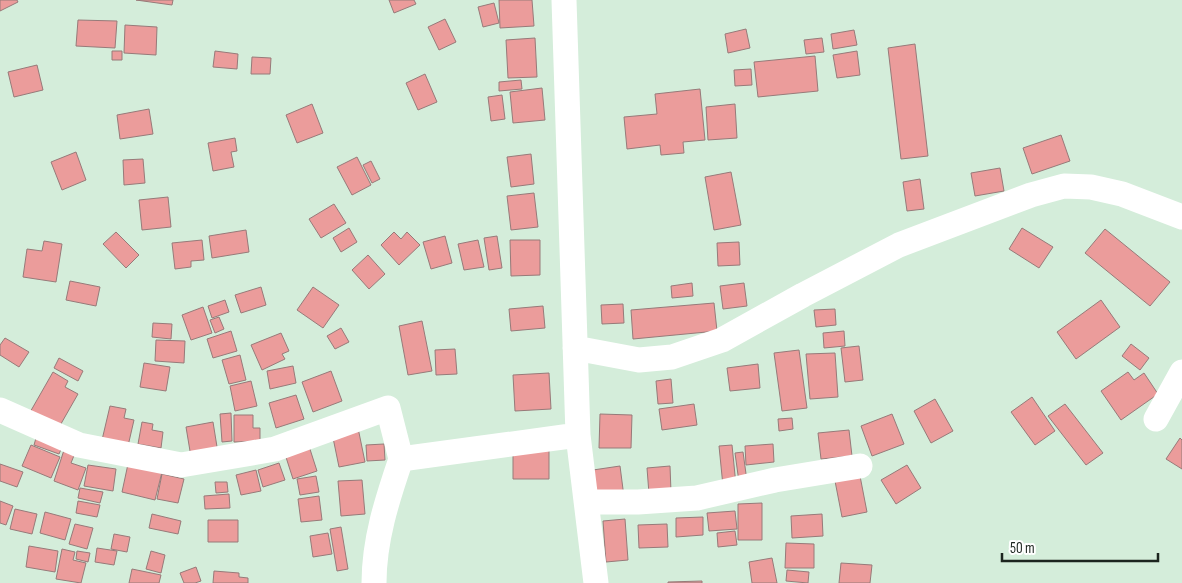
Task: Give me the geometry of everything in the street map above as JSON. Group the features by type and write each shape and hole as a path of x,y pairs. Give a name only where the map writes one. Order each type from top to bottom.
{"street":[{"path":"564,0 578,436 596,583"},
{"path":"575,348 638,360 672,357 722,340 898,245 1031,195 1064,186 1091,187 1122,194 1182,217"},
{"path":"1156,419 1182,372"},
{"path":"0,410 79,445 181,465 275,449 388,408 401,459 385,505 374,559 374,583"},
{"path":"401,459 578,436"},
{"path":"586,502 638,502 697,498 774,480 860,466"}],"building":[{"path":"0,0 17,0 18,2 0,11"},
{"path":"136,0 173,0 172,5"},
{"path":"389,0 414,0 416,4 394,13"},
{"path":"499,0 532,0 534,26 500,28"},
{"path":"494,3 499,23 483,27 478,7"},
{"path":"445,19 456,42 439,50 428,27"},
{"path":"78,20 117,21 115,48 76,46"},
{"path":"125,25 157,27 156,55 124,53"},
{"path":"746,29 750,48 728,53 725,34"},
{"path":"854,30 857,45 833,49 831,34"},
{"path":"535,38 537,77 508,78 506,40"},
{"path":"822,38 824,52 806,54 804,40"},
{"path":"915,44 928,156 901,159 888,48"},
{"path":"112,51 122,51 122,60 112,60"},
{"path":"215,51 238,54 237,69 213,67"},
{"path":"857,51 860,75 837,78 833,55"},
{"path":"815,56 818,91 758,97 754,62"},
{"path":"252,57 271,58 270,74 251,74"},
{"path":"37,65 43,90 14,97 8,72"},
{"path":"751,69 752,85 735,86 734,70"},
{"path":"425,74 437,102 418,110 406,83"},
{"path":"521,80 522,89 499,91 499,82"},
{"path":"542,88 545,120 513,123 510,92"},
{"path":"700,89 705,140 683,142 684,153 661,155 660,145 627,149 624,117 657,114 655,94"},
{"path":"502,95 505,119 491,121 488,97"},
{"path":"312,104 323,133 297,143 286,115"},
{"path":"735,104 737,138 708,140 706,107"},
{"path":"149,109 153,134 120,139 117,115"},
{"path":"1061,135 1070,161 1032,174 1023,148"},
{"path":"235,138 237,151 231,152 234,167 213,171 208,143"},
{"path":"76,152 86,180 62,190 51,162"},
{"path":"531,154 534,184 511,187 507,157"},
{"path":"357,157 371,185 352,195 337,167"},
{"path":"143,159 145,183 124,185 123,160"},
{"path":"371,161 380,179 372,183 363,165"},
{"path":"1000,168 1004,191 975,196 971,173"},
{"path":"731,172 741,225 714,230 705,177"},
{"path":"920,179 924,209 907,211 903,182"},
{"path":"534,193 538,227 511,230 507,196"},
{"path":"168,197 171,227 142,230 139,200"},
{"path":"334,204 346,223 321,238 309,219"},
{"path":"349,228 357,242 341,252 333,238"},
{"path":"1022,228 1053,247 1039,268 1009,249"},
{"path":"1105,229 1170,282 1150,306 1085,253"},
{"path":"246,230 249,252 212,258 209,236"},
{"path":"116,232 139,255 126,268 103,244"},
{"path":"394,232 401,239 407,232 420,245 399,265 381,245"},
{"path":"445,236 452,263 431,269 423,242"},
{"path":"497,236 502,268 489,270 484,238"},
{"path":"202,240 204,260 191,261 191,267 175,269 172,243"},
{"path":"478,240 484,267 464,270 458,244"},
{"path":"510,240 540,240 540,275 511,276"},
{"path":"44,241 62,244 56,282 23,277 27,249 42,251"},
{"path":"739,242 740,265 718,266 717,243"},
{"path":"368,255 385,274 369,289 352,270"},
{"path":"70,281 100,287 96,306 66,300"},
{"path":"692,283 693,296 672,298 671,286"},
{"path":"744,283 747,306 723,309 720,286"},
{"path":"261,287 266,305 241,313 235,295"},
{"path":"313,287 339,305 323,328 297,310"},
{"path":"225,300 229,312 212,318 208,306"},
{"path":"1101,300 1120,327 1076,359 1057,332"},
{"path":"714,303 717,331 633,339 631,310"},
{"path":"623,304 624,323 602,324 601,305"},
{"path":"543,306 545,328 511,331 509,309"},
{"path":"203,307 212,333 191,340 182,315"},
{"path":"835,309 836,325 816,327 814,310"},
{"path":"219,317 224,329 215,333 210,320"},
{"path":"422,321 432,371 408,375 399,326"},
{"path":"153,323 172,324 171,339 152,337"},
{"path":"341,328 349,342 335,349 327,336"},
{"path":"231,331 237,351 213,358 207,339"},
{"path":"844,331 845,346 824,348 823,333"},
{"path":"281,333 289,351 282,354 285,359 262,370 251,345"},
{"path":"5,338 29,352 19,367 0,355 0,345"},
{"path":"156,340 185,341 184,363 155,361"},
{"path":"1131,344 1149,358 1140,370 1122,356"},
{"path":"859,346 863,380 845,382 841,348"},
{"path":"455,349 457,374 436,375 435,350"},
{"path":"799,350 807,408 782,411 774,353"},
{"path":"835,353 838,397 810,399 806,354"},
{"path":"240,355 246,380 229,384 222,360"},
{"path":"59,358 83,371 78,381 54,368"},
{"path":"144,363 170,367 166,391 140,387"},
{"path":"758,364 760,388 730,391 727,368"},
{"path":"293,366 296,383 270,389 267,371"},
{"path":"331,371 342,401 313,412 302,382"},
{"path":"53,372 68,381 65,387 78,394 58,429 29,414"},
{"path":"1128,372 1134,380 1144,373 1158,394 1121,420 1101,391"},
{"path":"549,373 551,409 515,411 513,375"},
{"path":"671,379 673,403 658,404 656,381"},
{"path":"251,381 257,406 235,411 230,386"},
{"path":"296,395 304,419 276,428 269,403"},
{"path":"1032,397 1055,431 1035,445 1011,412"},
{"path":"935,399 953,431 931,443 914,411"},
{"path":"694,404 697,425 662,430 659,409"},
{"path":"1065,404 1103,453 1086,465 1048,416"},
{"path":"110,406 126,409 124,418 134,420 128,446 102,440"},
{"path":"231,413 232,441 222,442 220,414"},
{"path":"600,414 632,415 631,448 599,448"},
{"path":"892,414 904,444 872,456 861,426"},
{"path":"234,415 253,415 253,428 260,428 260,441 234,442"},
{"path":"792,418 793,429 779,431 778,419"},
{"path":"142,422 153,424 152,430 163,432 161,448 138,444"},
{"path":"213,422 218,453 191,457 186,427"},
{"path":"357,423 365,462 339,467 331,428"},
{"path":"849,430 852,456 821,459 818,433"},
{"path":"36,438 62,447 59,454 34,445"},
{"path":"1180,438 1182,440 1182,469 1166,459"},
{"path":"308,443 317,471 293,479 284,451"},
{"path":"384,444 385,460 367,461 366,445"},
{"path":"773,444 774,462 746,465 745,446"},
{"path":"31,445 60,457 51,478 22,466"},
{"path":"732,445 736,485 723,486 719,446"},
{"path":"549,446 549,479 513,479 513,447"},
{"path":"64,450 75,453 71,463 86,468 78,490 54,481"},
{"path":"743,452 747,481 739,482 735,453"},
{"path":"279,463 285,480 263,487 258,470"},
{"path":"0,464 23,472 17,487 0,481"},
{"path":"128,464 162,472 155,500 122,492"},
{"path":"88,465 116,469 113,491 84,486"},
{"path":"907,465 921,488 896,504 881,480"},
{"path":"620,466 624,497 597,500 593,470"},
{"path":"670,466 671,492 649,494 647,468"},
{"path":"256,470 261,491 241,495 236,475"},
{"path":"162,474 184,479 178,503 157,499"},
{"path":"316,476 319,492 300,495 297,479"},
{"path":"860,476 867,512 842,517 835,481"},
{"path":"362,480 365,514 341,516 338,481"},
{"path":"215,482 227,482 228,492 216,493"},
{"path":"80,488 103,492 100,503 78,498"},
{"path":"229,494 230,508 205,509 204,496"},
{"path":"319,496 322,520 301,522 298,499"},
{"path":"0,501 13,506 6,525 0,523"},
{"path":"78,501 100,505 97,517 76,513"},
{"path":"762,503 762,540 738,540 738,504"},
{"path":"15,509 37,514 32,534 10,529"},
{"path":"735,511 737,529 709,531 707,513"},
{"path":"45,512 71,519 65,540 40,533"},
{"path":"152,514 181,521 178,534 149,528"},
{"path":"822,514 823,536 792,538 791,516"},
{"path":"703,517 703,535 676,537 676,518"},
{"path":"625,519 628,560 606,562 603,521"},
{"path":"208,520 238,520 238,542 208,542"},
{"path":"75,524 93,528 87,549 69,544"},
{"path":"667,524 668,547 639,548 638,525"},
{"path":"341,527 348,569 337,571 330,529"},
{"path":"735,531 737,545 718,547 717,533"},
{"path":"328,533 332,554 313,557 310,536"},
{"path":"114,534 130,537 127,552 111,549"},
{"path":"786,543 814,544 814,568 785,568"},
{"path":"29,546 58,551 55,572 26,567"},
{"path":"97,548 117,551 114,565 95,562"},
{"path":"62,549 75,552 73,560 86,563 81,583 56,579"},
{"path":"77,551 90,553 88,562 76,559"},
{"path":"151,551 165,555 161,573 146,569"},
{"path":"772,558 777,583 752,583 749,562"},
{"path":"841,563 872,565 870,583 839,583"},
{"path":"196,567 201,581 184,583 180,573"},
{"path":"132,569 161,575 159,583 129,583"},
{"path":"787,570 809,572 808,583 786,581"},
{"path":"214,571 239,573 239,577 248,578 248,583 213,583"},
{"path":"702,581 702,583 668,583 668,582"}]}
